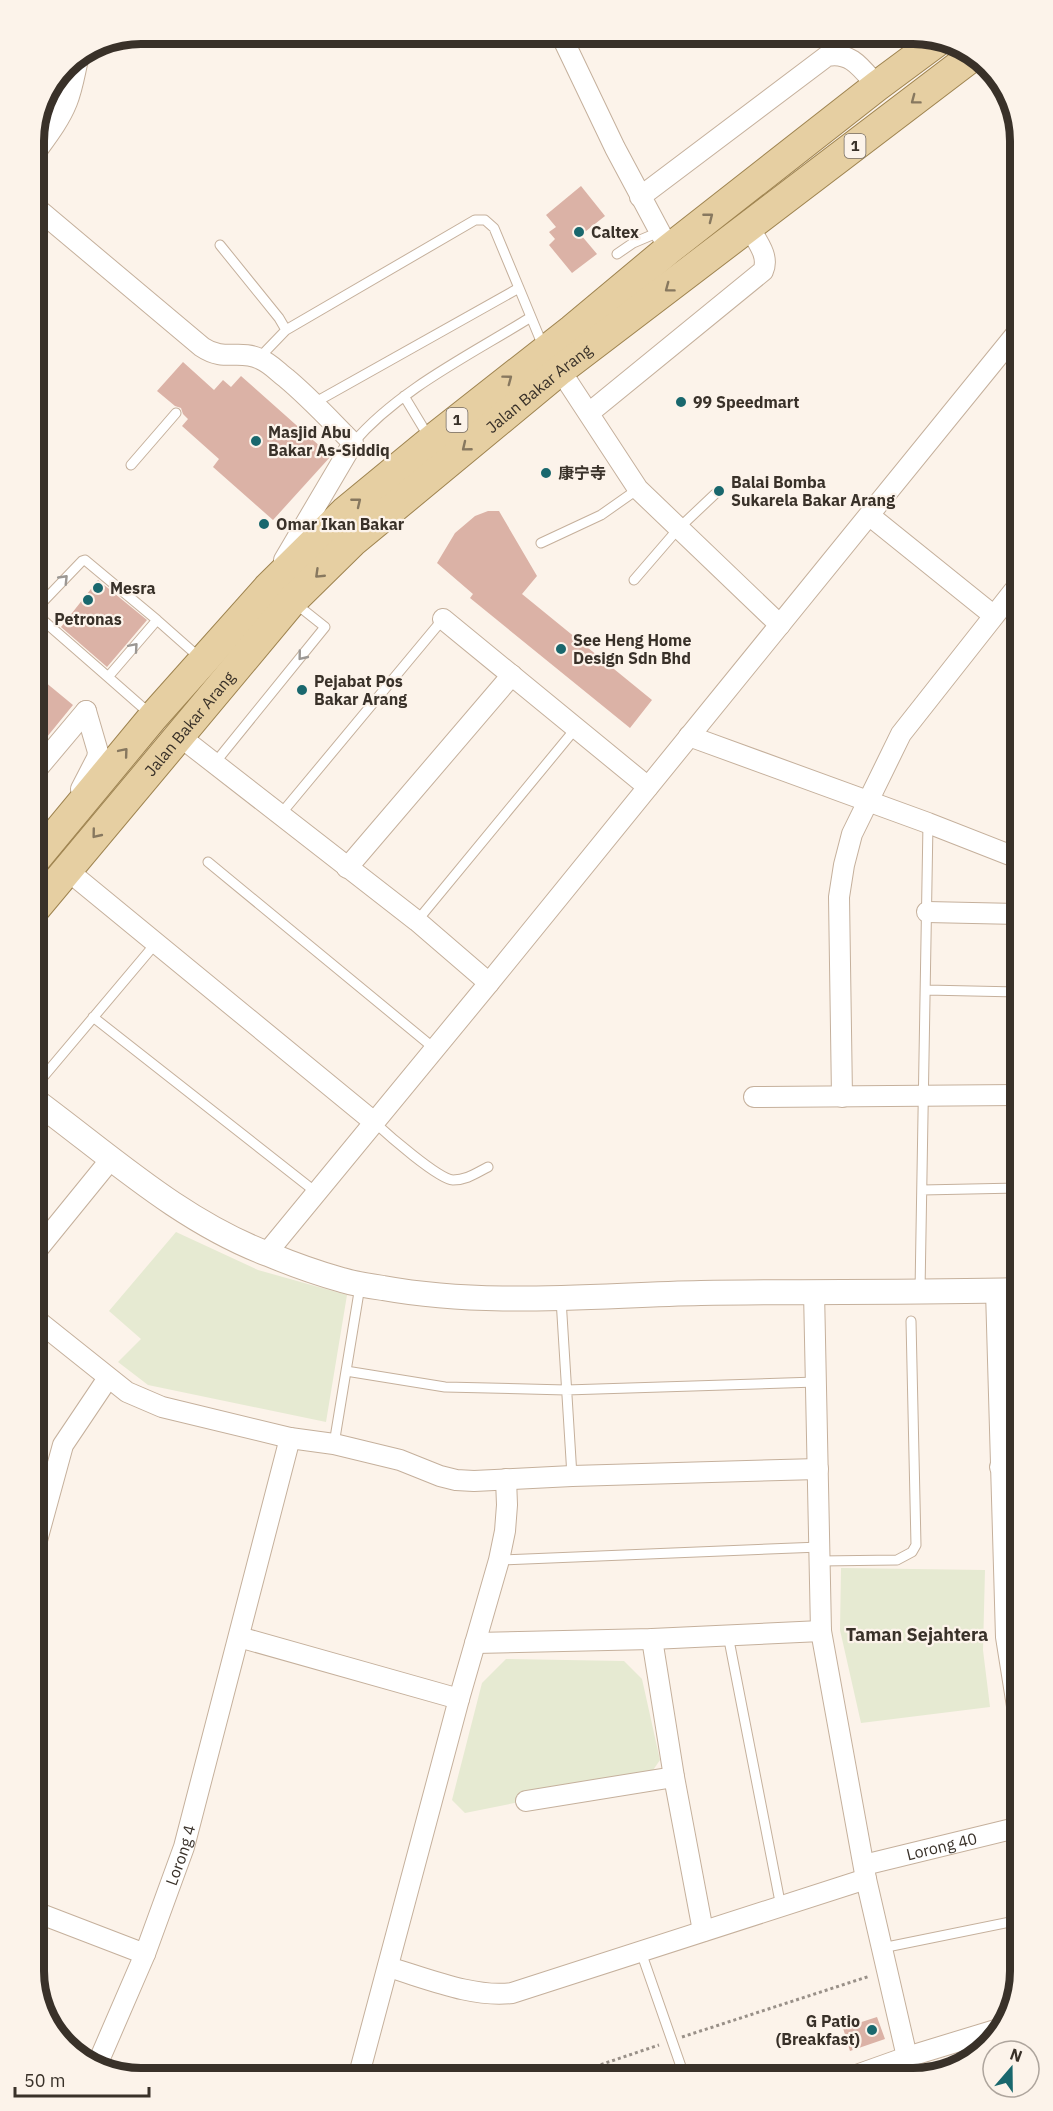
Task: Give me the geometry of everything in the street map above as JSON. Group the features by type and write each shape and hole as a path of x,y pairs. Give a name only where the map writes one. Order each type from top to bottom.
{"main road":[{"name":"Jalan Bakar Arang","path":"44,848 153,717 204,662 280,594 352,542 553,361 664,240 932,45"},
{"name":"Jalan Bakar Arang","path":"44,898 178,735 280,594 346,511 431,441 553,361 749,226 958,54"}],"street":[{"path":"565,44 640,197 664,240"},
{"path":"640,197 826,56 838,53 850,58 877,86"},
{"path":"44,140 57,121 66,81"},
{"path":"44,214 202,347 221,356 258,358 314,403 353,443 280,594"},
{"path":"589,413 763,271 765,256 749,226"},
{"path":"266,1254 870,516 1010,341"},
{"path":"553,361 638,489 780,625"},
{"path":"870,516 993,615"},
{"path":"842,1097 839,897 852,834 901,734 1010,595"},
{"path":"443,619 648,787"},
{"path":"347,868 512,675"},
{"path":"44,758 86,711 97,744 97,759 62,825"},
{"path":"178,735 417,921 489,983"},
{"path":"689,736 866,802 1010,852"},
{"path":"67,870 374,1122"},
{"path":"927,912 1010,914"},
{"path":"754,1096 1010,1095"},
{"path":"44,1117 111,1159 207,1225 266,1254 343,1281 452,1297 505,1299 814,1291 1010,1290"},
{"path":"44,1241 111,1159"},
{"path":"814,1291 821,1631 865,1872 907,2057"},
{"path":"996,1291 1000,1467 1010,1598"},
{"path":"44,1326 127,1392 162,1407 290,1438 334,1444 400,1460 456,1480 818,1469"},
{"path":"44,1515 63,1445 108,1378"},
{"name":"Lorong 4","path":"100,2059 145,1954 184,1847 290,1438"},
{"path":"1000,1467 1010,1467"},
{"path":"361,2067 459,1699 499,1560 507,1505 506,1479"},
{"path":"475,1642 652,1639 821,1631"},
{"path":"239,1637 459,1699"},
{"path":"652,1639 674,1777 703,1931"},
{"path":"526,1801 674,1777"},
{"name":"Lorong 40","path":"388,1967 478,1992 496,1995 512,1993 780,1907 865,1872 1010,1830"},
{"path":"44,1915 145,1954"},
{"path":"876,2068 986,2033"},
{"path":"364,2067 367,2049"}],"lane":[{"path":"258,358 286,330 475,220 485,220 494,228 531,317 553,361"},
{"path":"617,254 633,243 664,240"},
{"path":"220,245 279,318 286,330"},
{"path":"314,403 519,288"},
{"path":"353,443 366,428 404,396 531,317"},
{"path":"404,396 431,441"},
{"path":"131,465 176,413"},
{"path":"541,543 601,515 638,489"},
{"path":"634,580 678,529 715,494"},
{"path":"44,601 85,560 204,662"},
{"path":"214,764 325,627 280,594"},
{"path":"280,816 443,619"},
{"path":"44,621 153,717"},
{"path":"108,677 156,621"},
{"path":"417,921 576,728"},
{"path":"920,1292 928,823"},
{"path":"208,862 435,1049"},
{"path":"44,1076 156,943"},
{"path":"926,990 1010,992"},
{"path":"93,1017 317,1193"},
{"path":"374,1122 398,1145 450,1180 466,1179 488,1167"},
{"path":"922,1190 1010,1188"},
{"path":"334,1444 360,1284"},
{"path":"561,1297 572,1476"},
{"path":"499,1560 820,1554 897,1560 906,1556 916,1545 911,1321"},
{"path":"346,1371 445,1387 566,1390 816,1382"},
{"path":"728,1635 780,1907"},
{"path":"882,1948 1010,1922"},
{"path":"641,1952 681,2068"}],"path":[{"path":"591,2068 887,1970"}],"green space":[{"path":"176,1232 258,1270 347,1295 326,1422 148,1385 118,1362 141,1339 109,1311"},
{"path":"841,1568 985,1570 983,1650 990,1707 861,1723 840,1630"},
{"path":"506,1659 624,1661 642,1679 660,1760 649,1776 465,1813 452,1800 482,1683"}],"building":[{"path":"581,186 605,216 581,235 597,254 572,273 549,245 555,239 549,232 556,227 546,215"},
{"name":"Masjid Abu Bakar As-Siddiq","path":"183,362 214,390 223,380 231,387 241,376 331,456 273,520 213,467 219,459 182,426 188,419 181,408 175,406 157,391"},
{"name":"See Heng Home Design Sdn Bhd","path":"488,511 499,511 537,576 522,594 652,700 630,728 470,598 473,594 437,563 455,533 475,516"},
{"path":"98,580 147,620 107,667 61,627"},
{"path":"44,681 73,705 44,741"},
{"path":"877,2017 885,2039 850,2051 843,2028"}],"place":[{"name":"Caltex","path":"579,232"},
{"name":"99 Speedmart","path":"681,402"},
{"name":"Masjid Abu Bakar As-Siddiq","path":"256,441"},
{"name":"康宁寺","path":"546,473"},
{"name":"Balai Bomba Sukarela Bakar Arang","path":"719,491"},
{"name":"Omar Ikan Bakar","path":"264,524"},
{"name":"Mesra","path":"98,588"},
{"name":"Petronas","path":"88,600"},
{"name":"See Heng Home Design Sdn Bhd","path":"561,649"},
{"name":"Pejabat Pos Bakar Arang","path":"302,690"},
{"name":"G Patio (Breakfast)","path":"872,2030"}],"district":[{"name":"Taman Sejahtera","path":"917,1635"}]}
